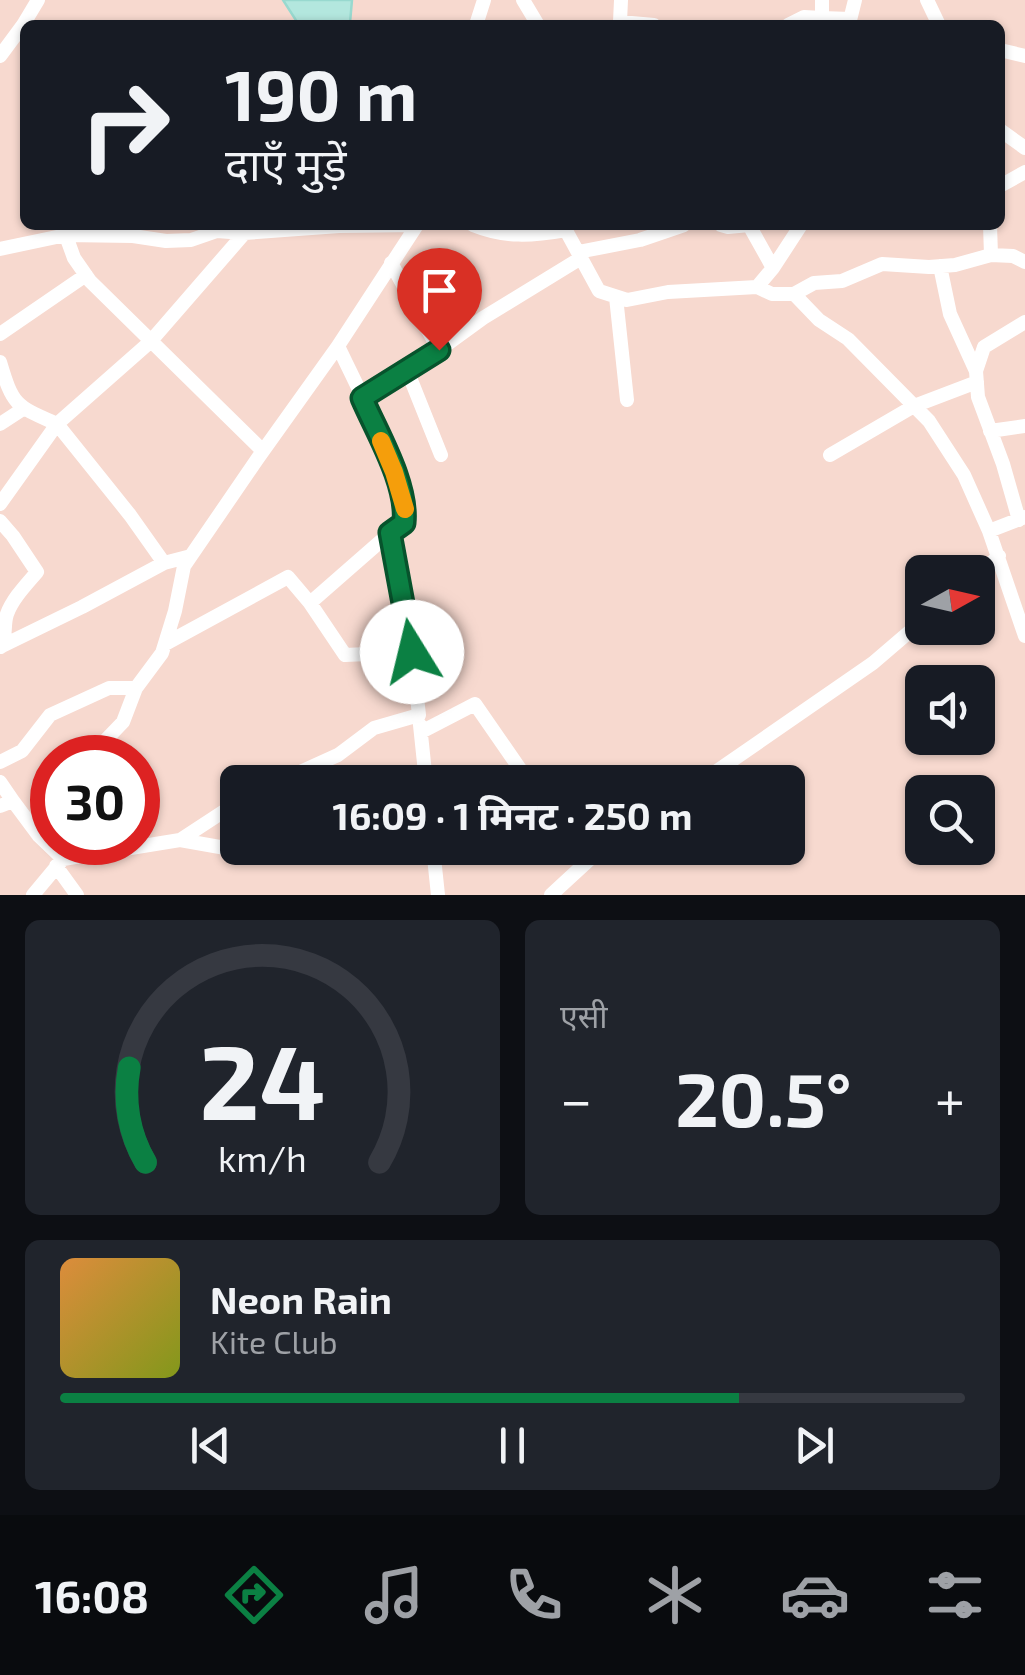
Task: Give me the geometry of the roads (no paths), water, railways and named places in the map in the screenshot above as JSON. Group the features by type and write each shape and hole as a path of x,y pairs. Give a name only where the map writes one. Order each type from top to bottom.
{"street":[{"path":"822,0 822,18"},
{"path":"798,20 836,20"},
{"path":"0,56 20,30"},
{"path":"1005,132 1025,148"},
{"path":"0,249 64,230 166,241 191,240 232,230"},
{"path":"64,230 74,258 86,275 263,451"},
{"path":"0,504 57,424 150,342 247,230"},
{"path":"111,735 123,722 136,688 162,652 176,611 184,566 338,346 414,230"},
{"path":"485,230 530,236 556,230"},
{"path":"565,230 599,291 627,300 668,292 757,287 772,294 794,294 814,283 842,281 882,264 955,265 991,255 1014,256 1025,262"},
{"path":"362,398 580,255 669,230"},
{"path":"752,230 773,268"},
{"path":"757,287 798,230"},
{"path":"990,230 991,255"},
{"path":"391,263 439,350"},
{"path":"940,266 950,314 977,377"},
{"path":"0,334 86,275"},
{"path":"794,294 819,320 848,339 929,421 964,475 999,556 1025,636"},
{"path":"616,296 627,400"},
{"path":"989,531 1022,519 978,398 977,377 984,347 1025,322"},
{"path":"310,603 404,523 406,510 394,472 338,346"},
{"path":"0,362 12,396 23,409 57,424 164,562"},
{"path":"407,370 442,455"},
{"path":"830,455 914,406 977,377"},
{"path":"0,424 23,409"},
{"path":"990,432 1025,426"},
{"path":"0,522 37,572 13,602 5,619 6,638 1,648"},
{"path":"390,533 412,652 424,765"},
{"path":"1,648 164,562 191,556"},
{"path":"995,559 999,556"},
{"path":"165,644 288,577 345,655 412,652"},
{"path":"726,765 873,663 905,636"},
{"path":"0,762 22,752 50,714 109,688 136,688"},
{"path":"421,732 475,704 517,765"},
{"path":"316,765 338,755 374,728 419,715"},
{"path":"0,782 7,804 30,826"},
{"path":"180,840 220,814"},
{"path":"160,844 180,840 220,847"},
{"path":"33,895 57,865"},
{"path":"61,865 77,895"},
{"path":"435,865 438,895"},
{"path":"551,895 576,865"}],"water":[{"path":"283,0 352,0 350,20 296,20"}]}
